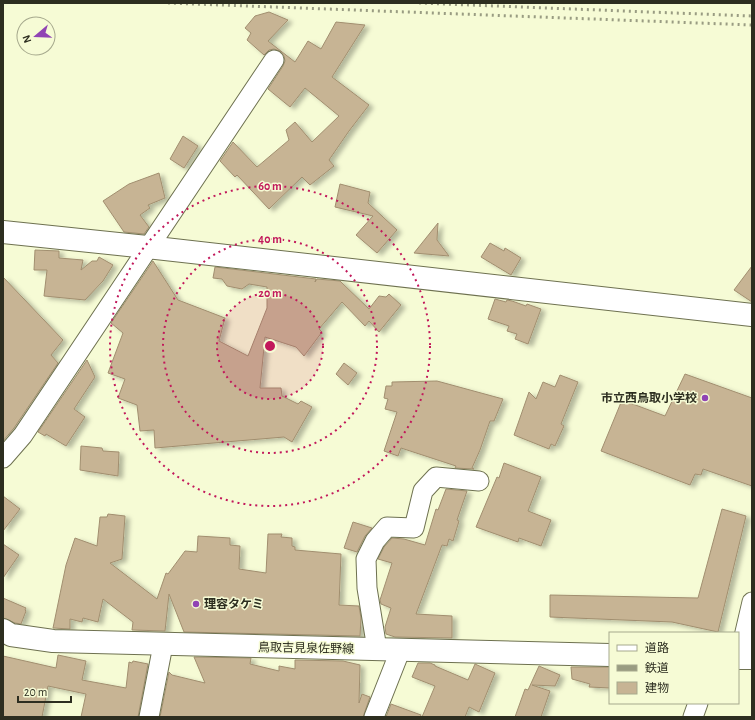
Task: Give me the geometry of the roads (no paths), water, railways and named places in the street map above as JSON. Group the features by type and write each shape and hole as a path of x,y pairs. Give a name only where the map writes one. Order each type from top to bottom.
{"street":[{"path":"3,458 23,435 274,60"},
{"path":"3,232 752,315"},
{"path":"377,649 367,588 366,559 375,541 387,527 414,528 423,491 436,477 479,481"},
{"path":"743,658 752,602"},
{"name":"鳥取吉見泉佐野線","path":"3,630 11,635 53,641 163,645 609,655"},
{"path":"149,717 163,645"},
{"path":"374,717 400,650"},
{"path":"693,717 698,704"}],"railway":[{"path":"168,3 752,25"},
{"path":"419,3 752,16"}],"place":[{"name":"市立西鳥取小学校","path":"705,398"},
{"name":"理容タケミ","path":"196,604"}]}
